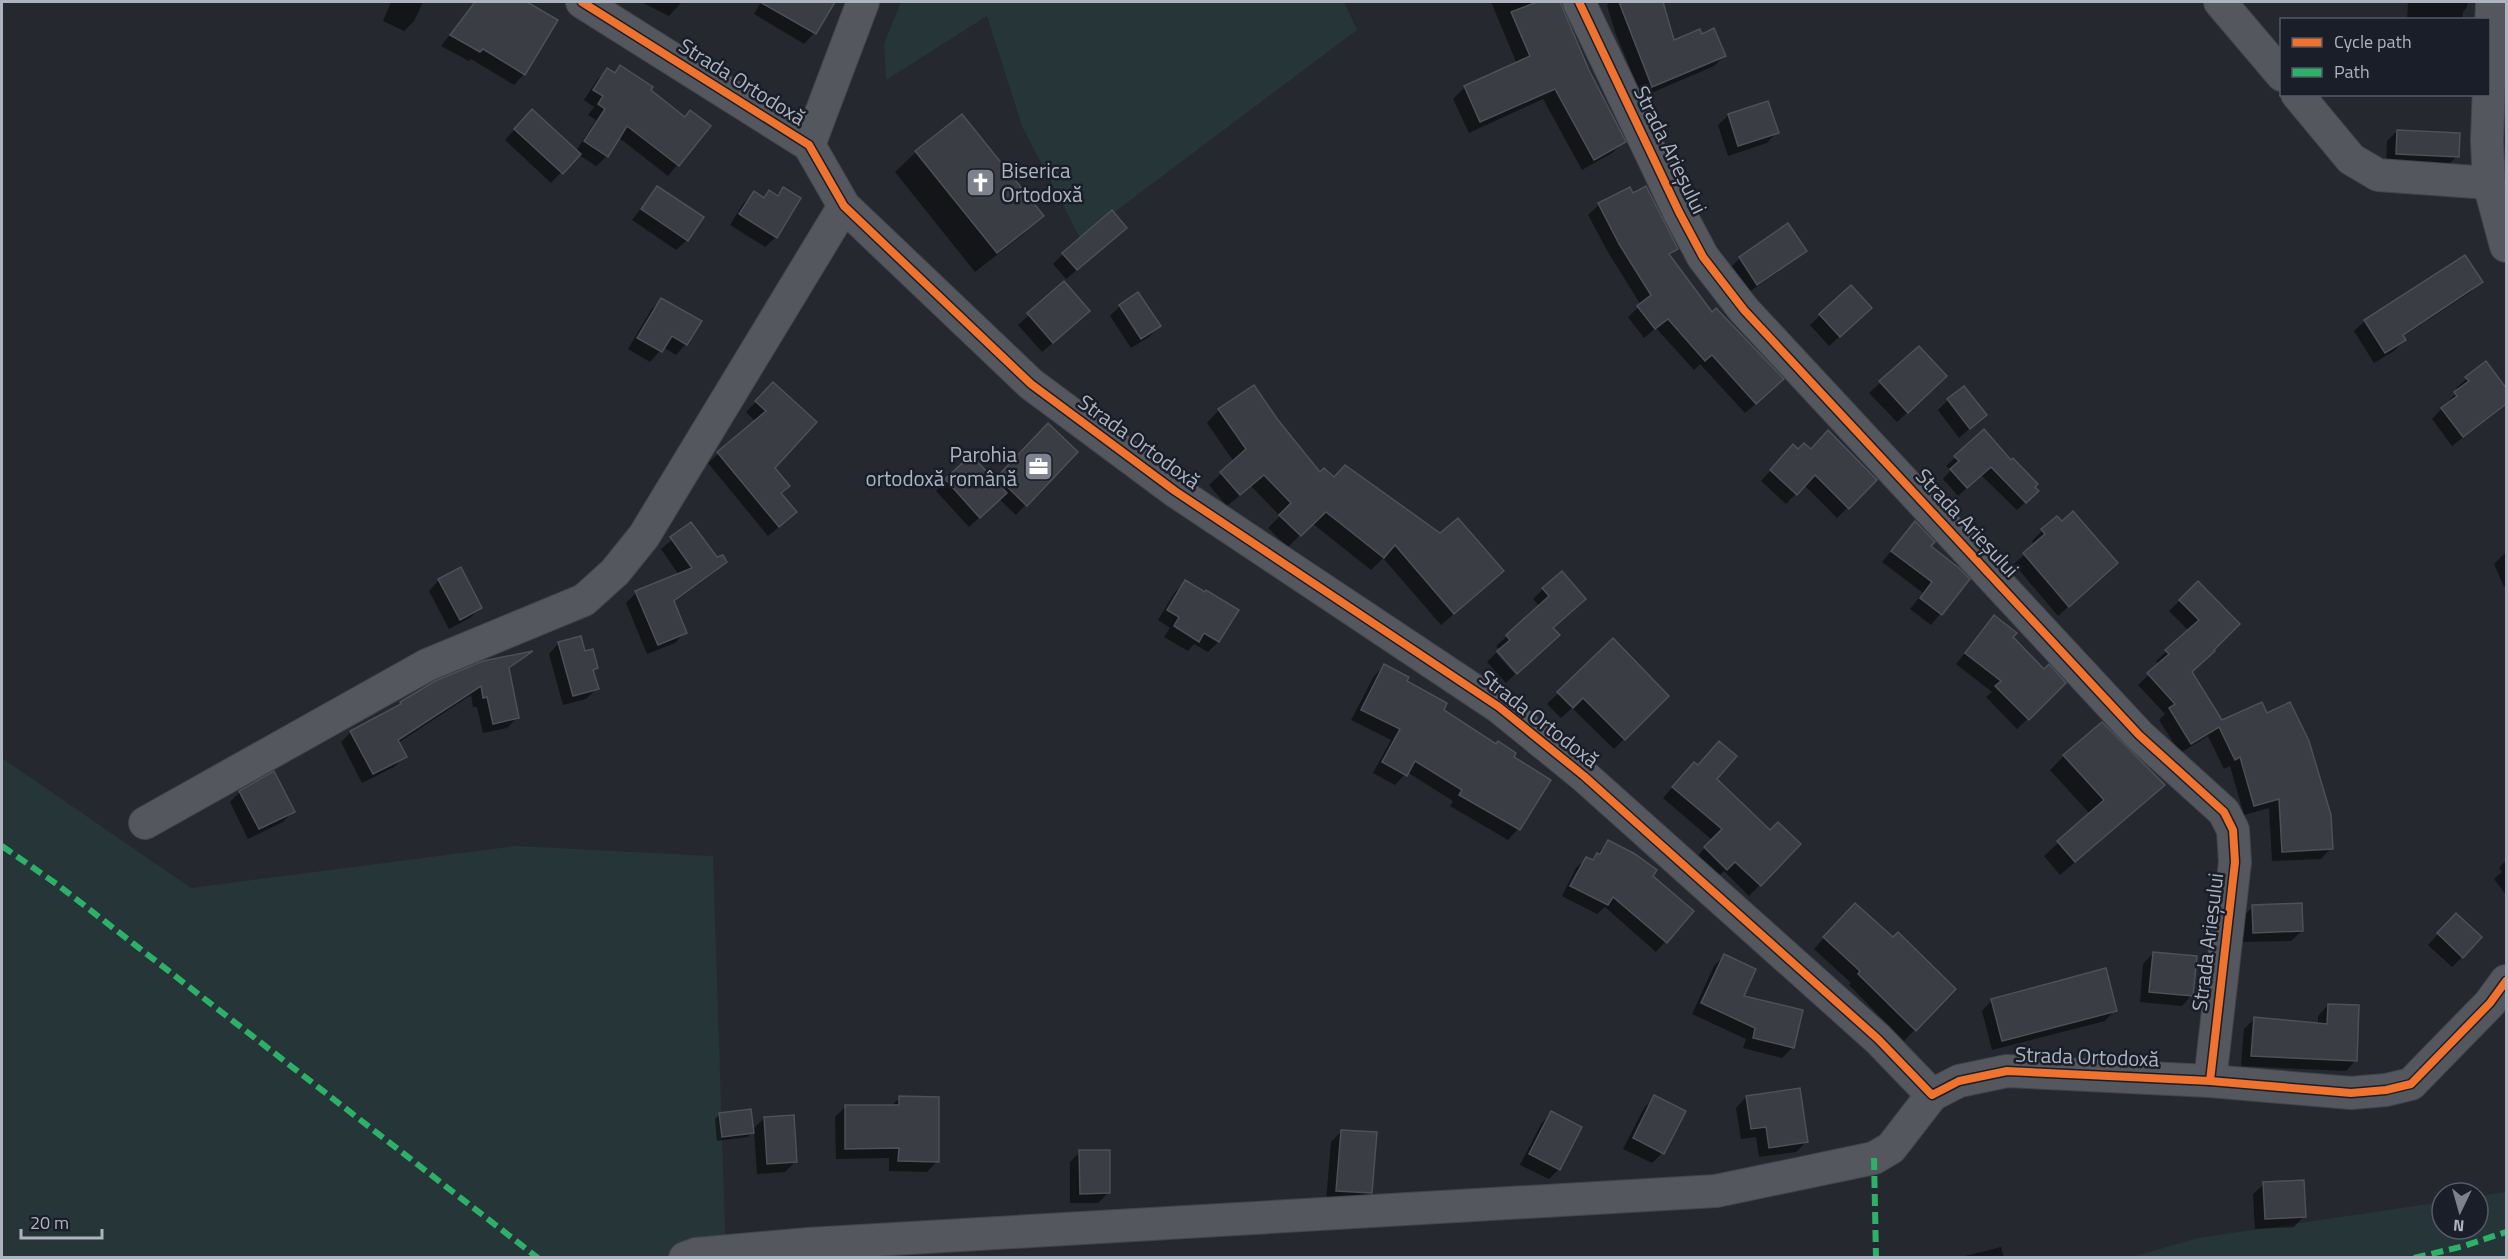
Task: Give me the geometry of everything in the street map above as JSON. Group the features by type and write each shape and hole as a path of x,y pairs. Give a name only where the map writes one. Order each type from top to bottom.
{"street":[{"name":"Strada Ortodoxă","path":"582,2 808,145 844,206 1031,384 1175,492 1499,707 1584,776 1878,1039 1932,1095 1959,1082 2007,1071 2210,1081 2351,1093 2386,1090 2411,1084 2501,994"},
{"path":"808,145 863,2"},
{"name":"Strada Arieșului","path":"1579,2 1679,212 1703,257 1744,310 2139,735 2224,812 2233,830 2235,862 2210,1081"},
{"path":"2220,2 2280,73"},
{"path":"2490,58 2492,2"},
{"path":"2300,96 2351,159 2378,175 2489,183"},
{"path":"2489,96 2487,141 2489,183 2506,246"},
{"path":"145,823 427,665 584,600 600,586 615,572 644,536 844,206"},
{"path":"685,1257 696,1254 808,1244 1716,1191 1874,1158 1891,1148 1901,1136 1908,1122 1932,1095"}],"shaded area":[{"path":"901,2 1344,2 1357,30 1080,238 1022,126 987,16 886,80 884,44"},
{"path":"2,758 191,888 516,846 713,856 726,1257 2,1257"},
{"path":"2506,1192 2506,1257 2132,1257 2198,1238 2430,1204 2430,1241 2490,1241 2490,1194"}],"building":[{"path":"475,2 527,2 558,20 525,75 483,49 480,52 450,35"},
{"path":"760,2 835,2 816,34"},
{"path":"1537,2 1560,2 1589,70 1626,142 1594,160 1555,89 1480,122 1464,86 1530,56 1511,12"},
{"path":"1619,2 1663,2 1674,40 1700,29 1702,34 1714,28 1726,56 1652,87"},
{"path":"620,65 653,87 651,90 685,117 690,110 711,126 679,166 627,126 608,157 584,141 605,109 598,104 603,96 593,90 607,68 615,73"},
{"path":"1768,101 1779,133 1738,146 1728,114"},
{"path":"532,109 581,154 563,174 514,129"},
{"name":"Biserica Ortodoxă","path":"962,114 1044,216 997,253 915,151"},
{"path":"2397,130 2460,133 2459,157 2396,154"},
{"path":"657,186 704,217 688,241 641,209"},
{"path":"1646,186 1678,249 1669,254 1712,312 1716,308 1784,379 1756,404 1712,355 1705,361 1668,319 1655,329 1637,306 1651,295 1619,244 1598,203 1630,187 1633,193"},
{"path":"783,187 801,198 777,238 739,214 754,191 764,198 769,190 778,196"},
{"path":"1112,210 1127,228 1077,270 1062,253"},
{"path":"1788,223 1807,251 1757,285 1739,257"},
{"path":"2465,255 2483,282 2403,335 2406,340 2385,353 2364,320"},
{"path":"1064,281 1090,311 1053,343 1027,313"},
{"path":"1851,285 1872,308 1840,337 1819,314"},
{"path":"1138,292 1161,326 1141,339 1119,305"},
{"path":"661,298 702,321 687,345 672,336 662,352 637,338"},
{"path":"1919,346 1947,376 1908,413 1879,381"},
{"path":"2486,361 2506,388 2506,404 2463,437 2441,408 2457,396 2454,392 2469,381 2465,377"},
{"path":"773,382 817,422 775,468 790,486 781,493 797,512 779,527 717,452 766,411 755,401"},
{"path":"1254,385 1278,420 1320,472 1324,468 1334,477 1345,465 1440,533 1458,518 1504,571 1454,614 1395,545 1384,558 1326,512 1301,536 1279,515 1291,503 1264,475 1240,495 1220,472 1246,449 1218,409"},
{"path":"1964,386 1987,415 1970,429 1947,399"},
{"name":"Parohia ortodoxă română","path":"1048,423 1078,452 1027,506 997,477"},
{"path":"1984,429 2011,460 2013,458 2038,484 2035,487 2039,491 2026,503 1991,467 1967,488 1950,469 1959,461 1954,456"},
{"path":"1828,430 1877,480 1849,509 1815,475 1797,495 1770,470 1793,444 1798,449 1804,443 1811,449"},
{"path":"971,455 1007,493 980,518 945,479"},
{"path":"2073,511 2118,563 2069,607 2023,553 2045,534 2041,529 2057,516 2062,521"},
{"path":"1915,521 1935,542 1931,546 1970,579 1942,615 1920,598 1932,582 1891,551"},
{"path":"691,522 717,557 723,555 727,562 674,601 687,633 658,645 635,591 692,568 670,537"},
{"path":"461,567 482,608 460,620 438,579"},
{"path":"1562,571 1586,599 1553,628 1560,635 1517,674 1497,651 1510,640 1506,635 1549,596 1542,588"},
{"path":"1185,580 1239,610 1219,642 1204,633 1199,642 1174,626 1179,617 1167,610"},
{"path":"2198,581 2240,624 2192,672 2222,720 2262,702 2267,713 2290,702 2309,741 2331,815 2333,849 2282,852 2279,799 2254,806 2240,757 2235,760 2219,727 2191,744 2169,708 2175,704 2147,673 2169,654 2165,650 2199,620 2179,600"},
{"path":"1994,615 2017,633 2013,637 2044,669 2049,664 2066,683 2029,720 1995,686 2001,681 1965,653"},
{"path":"581,636 585,651 593,649 598,668 593,670 599,689 573,696 558,642"},
{"path":"1613,638 1669,696 1625,740 1583,698 1573,708 1557,692"},
{"path":"533,651 509,668 519,718 493,724 487,697 483,698 481,686 398,740 407,757 373,774 350,731 401,704 400,702 435,681 483,661"},
{"path":"1384,664 1409,677 1407,681 1447,703 1444,710 1496,744 1498,741 1516,753 1514,757 1551,780 1520,830 1459,795 1462,790 1415,761 1407,776 1382,762 1400,729 1361,710"},
{"path":"2102,722 2165,785 2075,862 2057,841 2104,800 2063,755"},
{"path":"1719,741 1737,756 1717,779 1770,830 1778,822 1801,844 1761,886 1735,862 1727,870 1704,847 1722,829 1672,787 1694,762 1698,765"},
{"path":"274,771 295,812 259,829 239,791"},
{"path":"1608,840 1635,854 1657,870 1653,876 1694,911 1667,943 1613,897 1608,905 1570,886 1586,857 1593,860 1597,853 1600,854"},
{"path":"1855,903 1893,937 1898,932 1956,989 1916,1031 1858,974 1860,971 1823,937"},
{"path":"2302,903 2303,931 2253,933 2252,905"},
{"path":"2456,913 2482,937 2463,958 2437,933"},
{"path":"2153,952 2197,956 2193,996 2149,992"},
{"path":"1724,954 1756,969 1744,996 1803,1010 1794,1048 1753,1038 1755,1028 1701,1003"},
{"path":"2106,968 2117,1011 2002,1041 1991,999"},
{"path":"2328,1004 2359,1005 2357,1061 2251,1056 2254,1017 2327,1024"},
{"path":"1800,1088 1808,1142 1769,1148 1766,1127 1751,1129 1746,1096"},
{"path":"1654,1095 1686,1111 1664,1154 1633,1138"},
{"path":"899,1096 939,1097 939,1162 898,1161 899,1148 845,1149 845,1105 899,1105"},
{"path":"751,1109 754,1133 722,1137 719,1113"},
{"path":"1551,1111 1582,1127 1560,1170 1529,1154"},
{"path":"794,1115 797,1162 767,1164 764,1117"},
{"path":"1341,1130 1377,1132 1372,1193 1336,1191"},
{"path":"1079,1150 1110,1150 1110,1193 1080,1194"},
{"path":"2304,1180 2306,1217 2265,1219 2263,1182"}],"marked path":[{"path":"2,846 58,885 538,1258"},
{"path":"1874,1158 1876,1258"},
{"path":"2414,1258 2464,1246 2506,1232"}],"cycle path":[{"path":"582,2 809,145 844,206 1031,384 1175,491 1499,707 1584,776 1878,1039 1932,1095 1959,1081 2007,1071 2210,1081 2351,1093 2386,1090 2411,1084 2490,1003 2506,981"},
{"path":"1579,2 1679,212 1703,257 1744,310 2139,735 2224,812 2233,830 2235,862 2210,1081"}],"place":[{"name":"Biserica Ortodoxă","path":"980,183"},
{"name":"Parohia ortodoxă română","path":"1038,467"}]}
